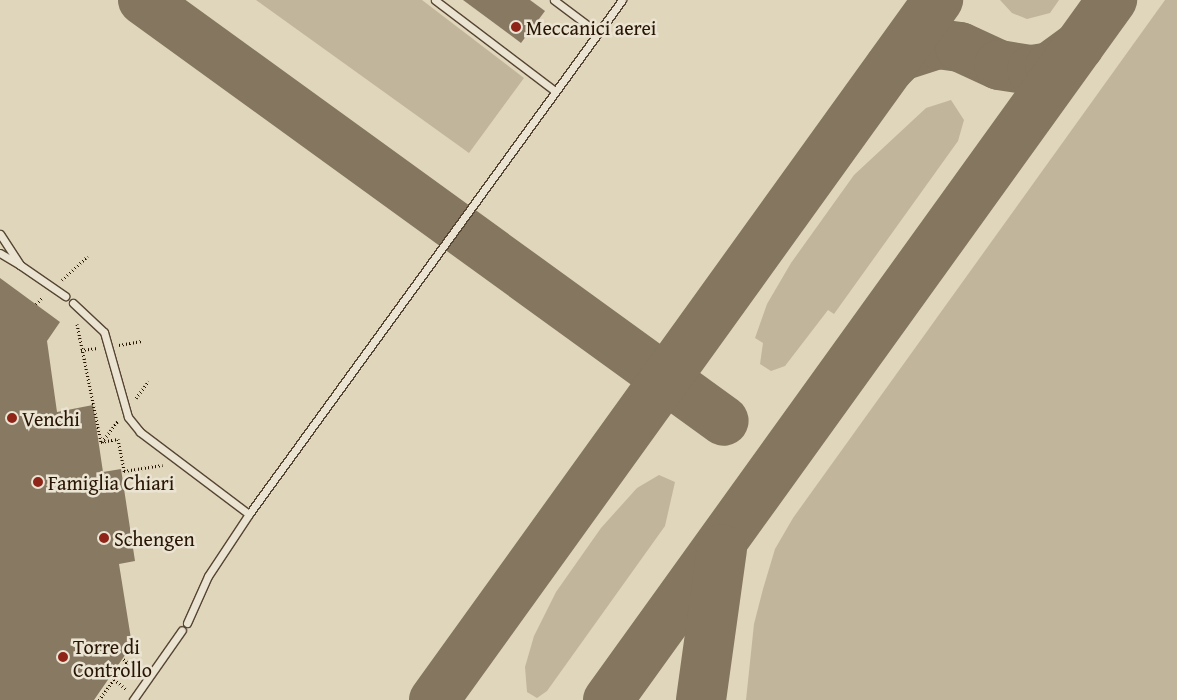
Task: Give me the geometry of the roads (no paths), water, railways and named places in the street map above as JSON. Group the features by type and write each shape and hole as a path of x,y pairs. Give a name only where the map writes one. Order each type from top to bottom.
{"lane":[{"path":"435,0 555,91"},
{"path":"554,0 598,33"},
{"path":"187,622 208,576 249,514 622,0"},
{"path":"0,234 20,265"},
{"path":"0,253 65,296"},
{"path":"73,303 104,332 128,417 140,432 249,514"},
{"path":"133,700 182,630"}],"place":[{"name":"Meccanici aerei","path":"516,27"},
{"name":"Venchi","path":"12,418"},
{"name":"Famiglia Chiari","path":"38,482"},
{"name":"Schengen","path":"104,538"},
{"name":"Torre di Controllo","path":"63,657"}]}
